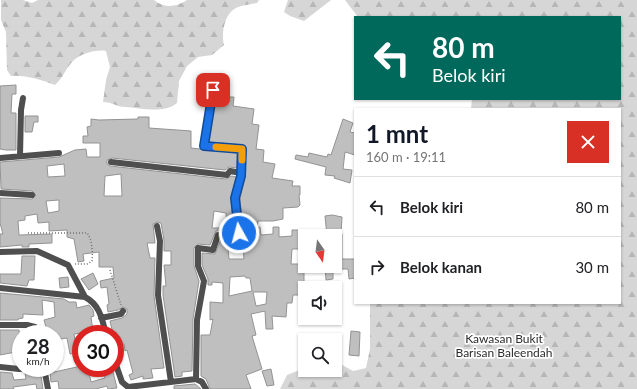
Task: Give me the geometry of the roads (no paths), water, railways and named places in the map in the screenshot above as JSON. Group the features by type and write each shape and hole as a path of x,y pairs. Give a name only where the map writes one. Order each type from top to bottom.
{"street":[{"path":"196,379 197,320 204,281 198,266 198,248 213,250 218,235 239,233 235,198 241,172 242,149 204,146 213,90"},
{"path":"20,156 21,110 23,98"},
{"path":"0,158 59,153"},
{"path":"111,162 227,175 230,171 241,172"},
{"path":"0,193 32,195"},
{"path":"157,226 160,241 158,295 171,382"},
{"path":"0,252 37,252 68,265 85,297"},
{"path":"0,288 85,297 93,302 103,325"},
{"path":"101,318 121,314 123,311"},
{"path":"0,325 12,325"},
{"path":"0,367 12,368"},
{"path":"46,377 48,389"},
{"path":"120,377 122,382 128,387 196,379 202,382 206,389"}],"park label":[{"name":"Kawasan Bukit Barisan Baleendah","path":"504,346"}]}
